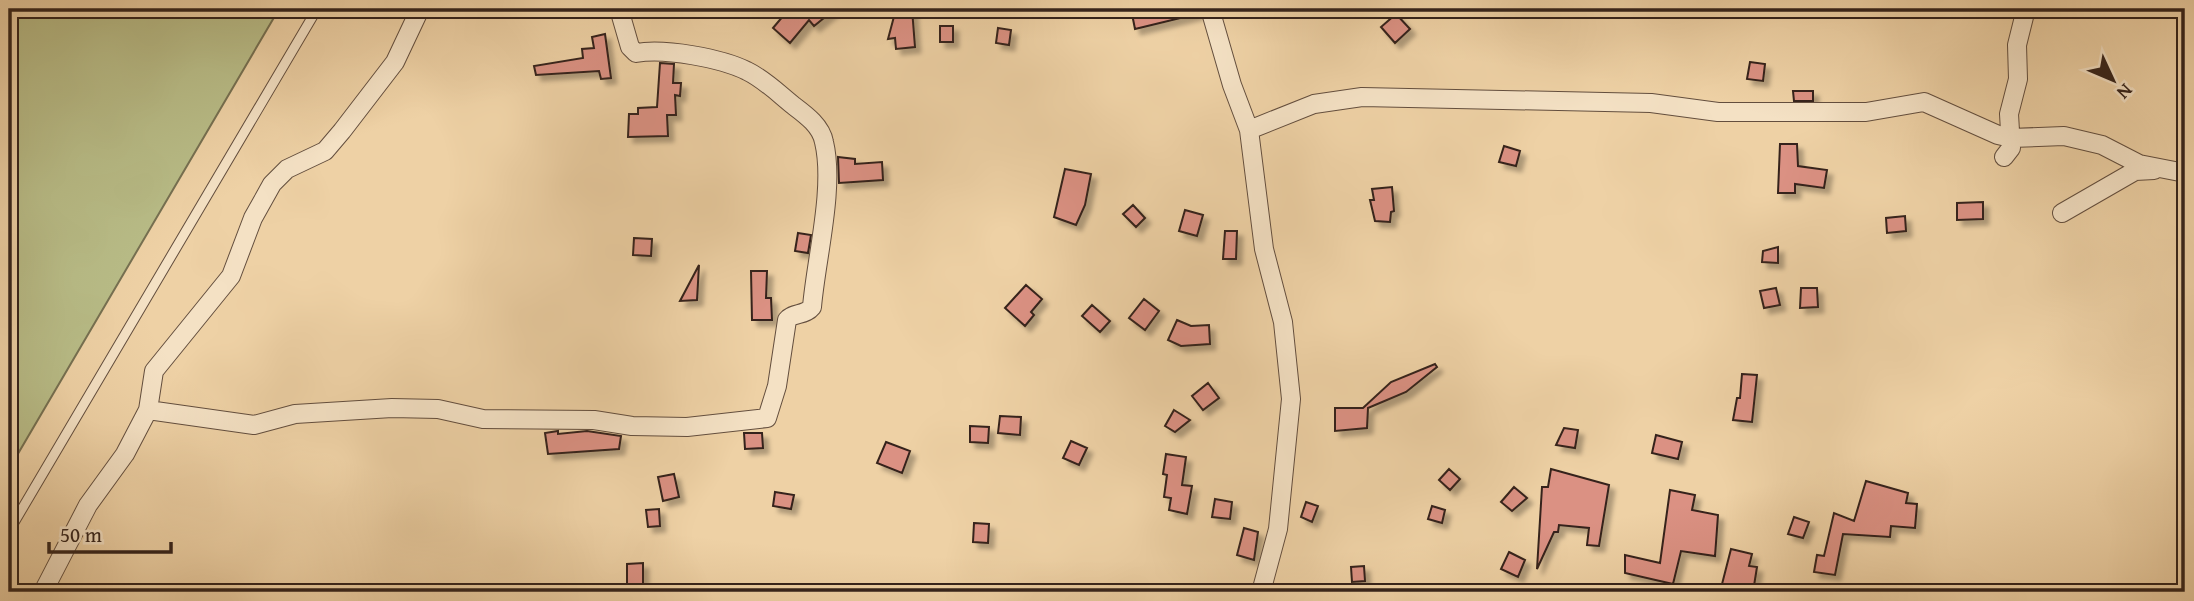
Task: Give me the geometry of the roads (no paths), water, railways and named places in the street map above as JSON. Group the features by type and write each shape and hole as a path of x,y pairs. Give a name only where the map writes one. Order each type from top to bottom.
{"street":[{"path":"43,592 88,505 125,454 148,410 154,370 231,276 253,218 272,184 287,169 325,151 342,131 395,62 420,9"},
{"path":"148,410 254,425 295,414 392,408 438,409 483,419 594,420 632,426 687,427 767,418 776,386 787,320 789,317 806,314 812,307 825,203 824,139 804,113 749,72 735,66 681,55 649,51 636,53 630,47 619,9"},
{"path":"1210,9 1231,85 1249,130 1264,249 1283,321 1291,400 1278,529 1261,592"},
{"path":"2004,157 2011,148 2008,114 2018,79 2017,45 2026,9"},
{"path":"1249,130 1314,104 1362,97 1651,103 1718,112 1866,112 1924,102 2011,138 2063,136 2102,145 2139,164 2185,173"},
{"path":"2062,213 2135,172 2161,169"}],"lane":[{"path":"9,531 317,9"}]}
